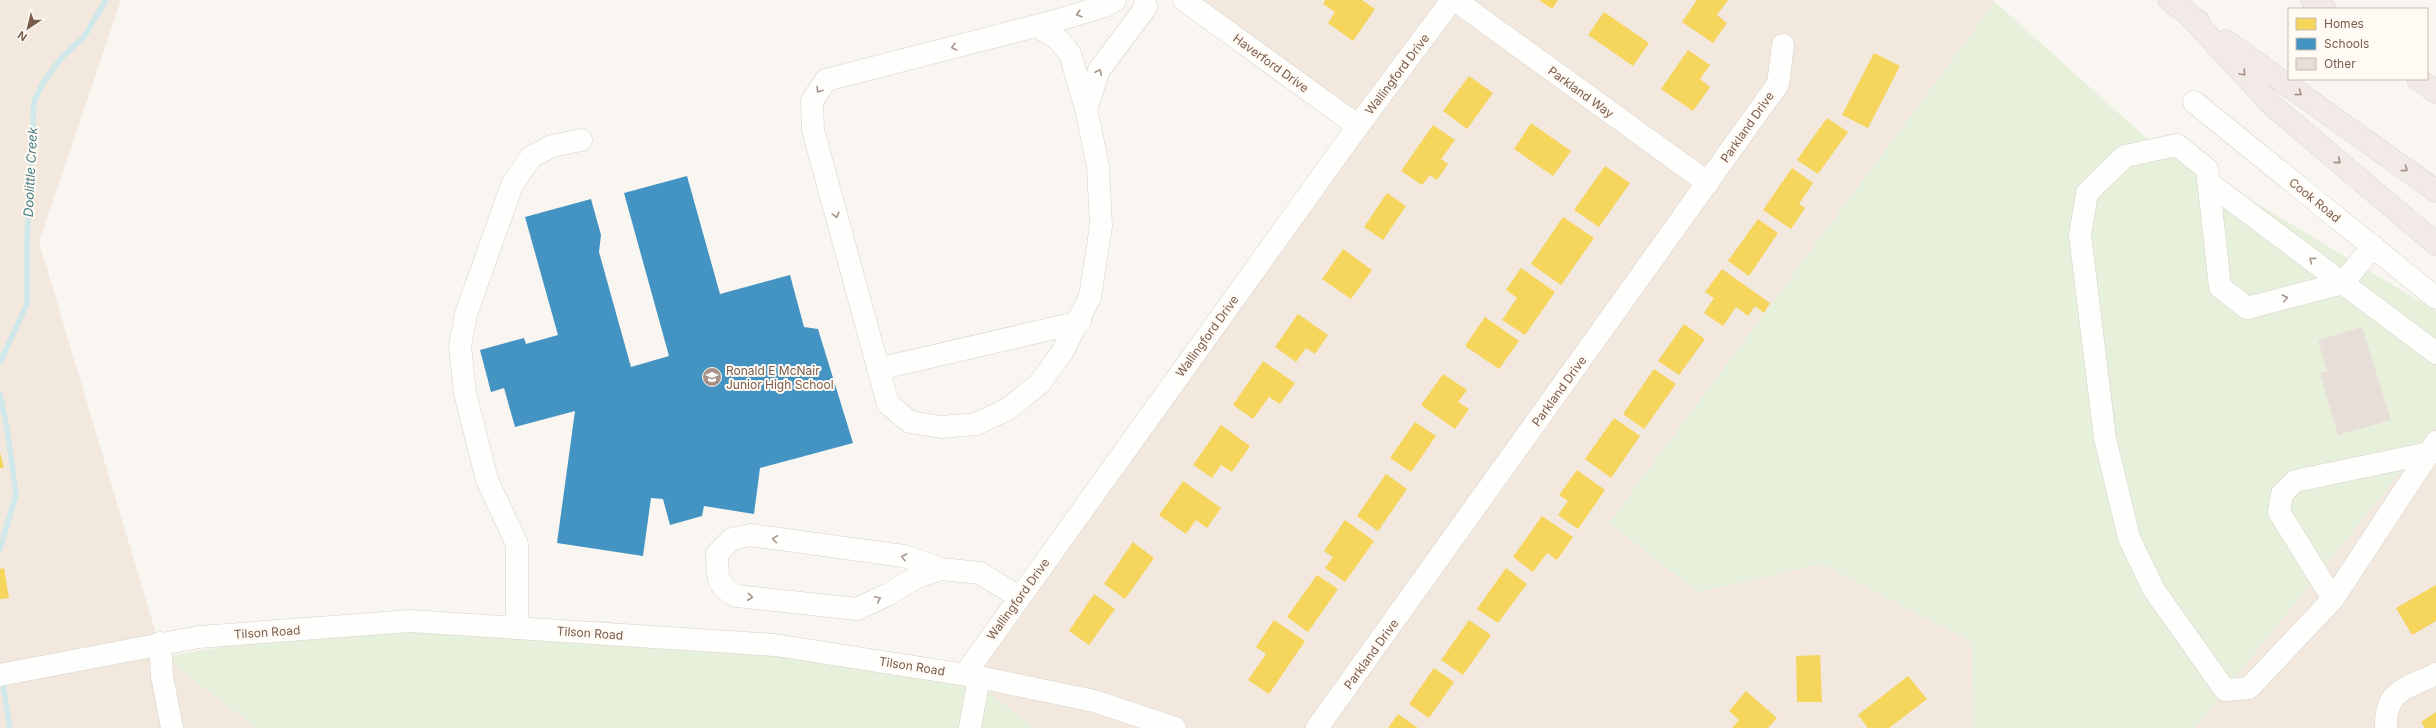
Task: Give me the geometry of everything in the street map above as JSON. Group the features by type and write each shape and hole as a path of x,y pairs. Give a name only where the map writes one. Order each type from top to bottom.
{"highway":[{"path":"2169,0 2436,191"},
{"path":"2308,0 2320,8"},
{"path":"2312,0 2324,8"},
{"path":"2188,13 2273,106 2436,244"},
{"path":"2419,80 2436,92"}],"street":[{"path":"1036,26 1057,38 1070,54 1086,109 1098,166 1100,226 1090,297 1080,322 1063,352 1040,383 1008,409 976,424 941,427 910,422 888,404 813,130 812,101 826,80 1036,26 1105,6 1115,0"},
{"path":"1086,109 1099,70 1146,7 1145,0"},
{"name":"Haverford Drive","path":"1184,0 1358,126"},
{"name":"Wallingford Drive","path":"972,675 1019,597 1358,126 1452,0"},
{"name":"Parkland Way","path":"1455,0 1708,183"},
{"name":"Parkland Drive","path":"1317,728 1778,84 1784,45"},
{"name":"Cook Road","path":"2194,102 2436,298"},
{"path":"517,628 517,544 487,480 465,393 460,346 466,314 512,185 531,157 552,146 581,140"},
{"path":"2373,246 2343,283 2247,308 2220,286 2208,169 2176,145 2125,156 2087,193 2080,235 2105,438 2129,538 2154,590 2225,690 2249,688 2333,599 2432,447"},
{"path":"2209,184 2436,354"},
{"path":"878,369 1080,322"},
{"path":"2333,599 2279,512 2282,494 2295,482 2432,447"},
{"path":"941,569 917,577 889,594 857,609 736,596 726,590 718,581 717,554 732,539 750,535 904,556 941,569 980,573 1019,597"},
{"name":"Tilson Road","path":"0,675 199,636 410,621 775,645 972,675 1094,701 1175,728"},
{"path":"160,643 162,676 172,728"},
{"path":"2386,728 2386,712 2394,695 2436,674"},
{"path":"970,728 972,675"}],"shaded area":[{"path":"0,0 121,0 39,242 163,657 257,728 0,728"},
{"path":"1189,0 1992,0 1995,2 1609,523 1698,592 1822,564 1972,642 1973,728 1034,728 968,675 1366,123"},
{"path":"2436,428 2436,728 2195,728"}],"green space":[{"path":"1995,2 2144,136 2436,311 2436,428 2195,728 1973,728 1972,642 1822,564 1698,592 1609,523"},
{"path":"603,621 829,649 968,675 1034,728 257,728 163,657 327,629"}],"building: Homes":[{"path":"1325,0 1362,0 1375,9 1353,41 1328,23 1335,12 1323,4"},
{"path":"1539,0 1558,0 1552,9"},
{"path":"1697,0 1728,0 1717,15 1727,23 1713,43 1682,22"},
{"path":"1604,12 1649,43 1633,66 1588,35"},
{"path":"1688,50 1710,65 1700,79 1710,87 1693,111 1661,89"},
{"path":"1874,53 1900,66 1868,128 1842,115"},
{"path":"1469,76 1493,93 1467,129 1443,111"},
{"path":"1827,118 1848,132 1818,174 1797,160"},
{"path":"1531,123 1571,151 1553,176 1514,149"},
{"path":"1433,125 1455,140 1441,159 1448,164 1437,180 1430,175 1422,185 1401,171"},
{"path":"1605,166 1630,183 1599,227 1574,210"},
{"path":"1792,168 1813,183 1799,204 1805,208 1791,229 1763,210"},
{"path":"1387,193 1406,206 1383,240 1364,227"},
{"path":"1563,217 1594,238 1561,285 1531,264"},
{"path":"1758,219 1778,233 1749,276 1728,261"},
{"path":"1343,249 1372,270 1351,299 1322,279"},
{"path":"1521,268 1555,292 1525,335 1502,320 1517,298 1506,290"},
{"path":"1722,269 1770,303 1764,313 1755,306 1748,316 1736,307 1723,326 1704,313 1714,298 1705,292"},
{"path":"1298,314 1328,335 1315,354 1306,348 1296,362 1275,347"},
{"path":"1485,317 1519,341 1499,369 1465,346"},
{"path":"1684,324 1705,339 1679,375 1658,361"},
{"path":"1263,361 1295,383 1280,404 1269,397 1253,419 1233,405"},
{"path":"1654,369 1676,384 1644,429 1623,414"},
{"path":"1443,374 1467,390 1458,402 1469,409 1455,429 1421,405"},
{"path":"1614,418 1640,436 1611,478 1585,459"},
{"path":"1415,422 1436,436 1411,472 1390,458"},
{"path":"1221,425 1250,446 1232,472 1221,465 1212,478 1193,465"},
{"path":"0,452 4,468 0,468"},
{"path":"1577,470 1605,490 1578,529 1558,515 1568,501 1559,495"},
{"path":"1386,474 1407,489 1378,531 1357,516"},
{"path":"1183,481 1221,508 1207,528 1196,520 1186,534 1159,515"},
{"path":"1542,516 1573,537 1557,560 1547,553 1533,572 1513,557"},
{"path":"1345,520 1374,541 1345,582 1325,568 1333,557 1324,551"},
{"path":"1133,542 1154,558 1125,599 1104,584"},
{"path":"4,568 9,598 0,599 0,569"},
{"path":"1506,568 1527,584 1498,623 1477,609"},
{"path":"1317,575 1338,589 1308,632 1287,617"},
{"path":"2436,585 2436,621 2412,635 2396,608"},
{"path":"1094,594 1115,609 1089,645 1069,631"},
{"path":"1274,620 1305,641 1269,694 1248,680 1266,654 1256,647"},
{"path":"1469,620 1491,635 1463,675 1441,660"},
{"path":"1820,655 1822,702 1797,702 1796,656"},
{"path":"1434,668 1454,682 1429,718 1409,704"},
{"path":"1908,676 1927,699 1889,728 1868,728 1858,715"},
{"path":"1746,691 1777,718 1768,728 1732,728 1739,720 1729,711"},
{"path":"2436,712 2436,728 2425,728 2421,722"},
{"path":"1398,714 1418,728 1388,728"}],"building: Schools":[{"path":"687,176 720,294 790,275 804,327 818,329 853,443 760,468 754,514 704,506 702,516 670,525 663,499 651,498 643,556 557,543 575,411 515,427 504,388 491,392 480,350 524,338 526,344 558,335 525,217 591,199 601,235 599,252 631,367 669,356 624,193"}],"building: Other":[{"path":"2362,327 2391,420 2338,435 2320,373 2327,371 2318,340"}],"waterway":[{"name":"Doolittle Creek","path":"0,362 27,304 27,241 34,101 44,81 63,56 84,37 106,0"},
{"name":"Doolittle Creek","path":"0,395 7,428 16,495 0,549"},
{"name":"Doolittle Creek","path":"2,679 10,728"}],"place":[{"name":"Ronald E McNair Junior High School","path":"712,377"}]}
